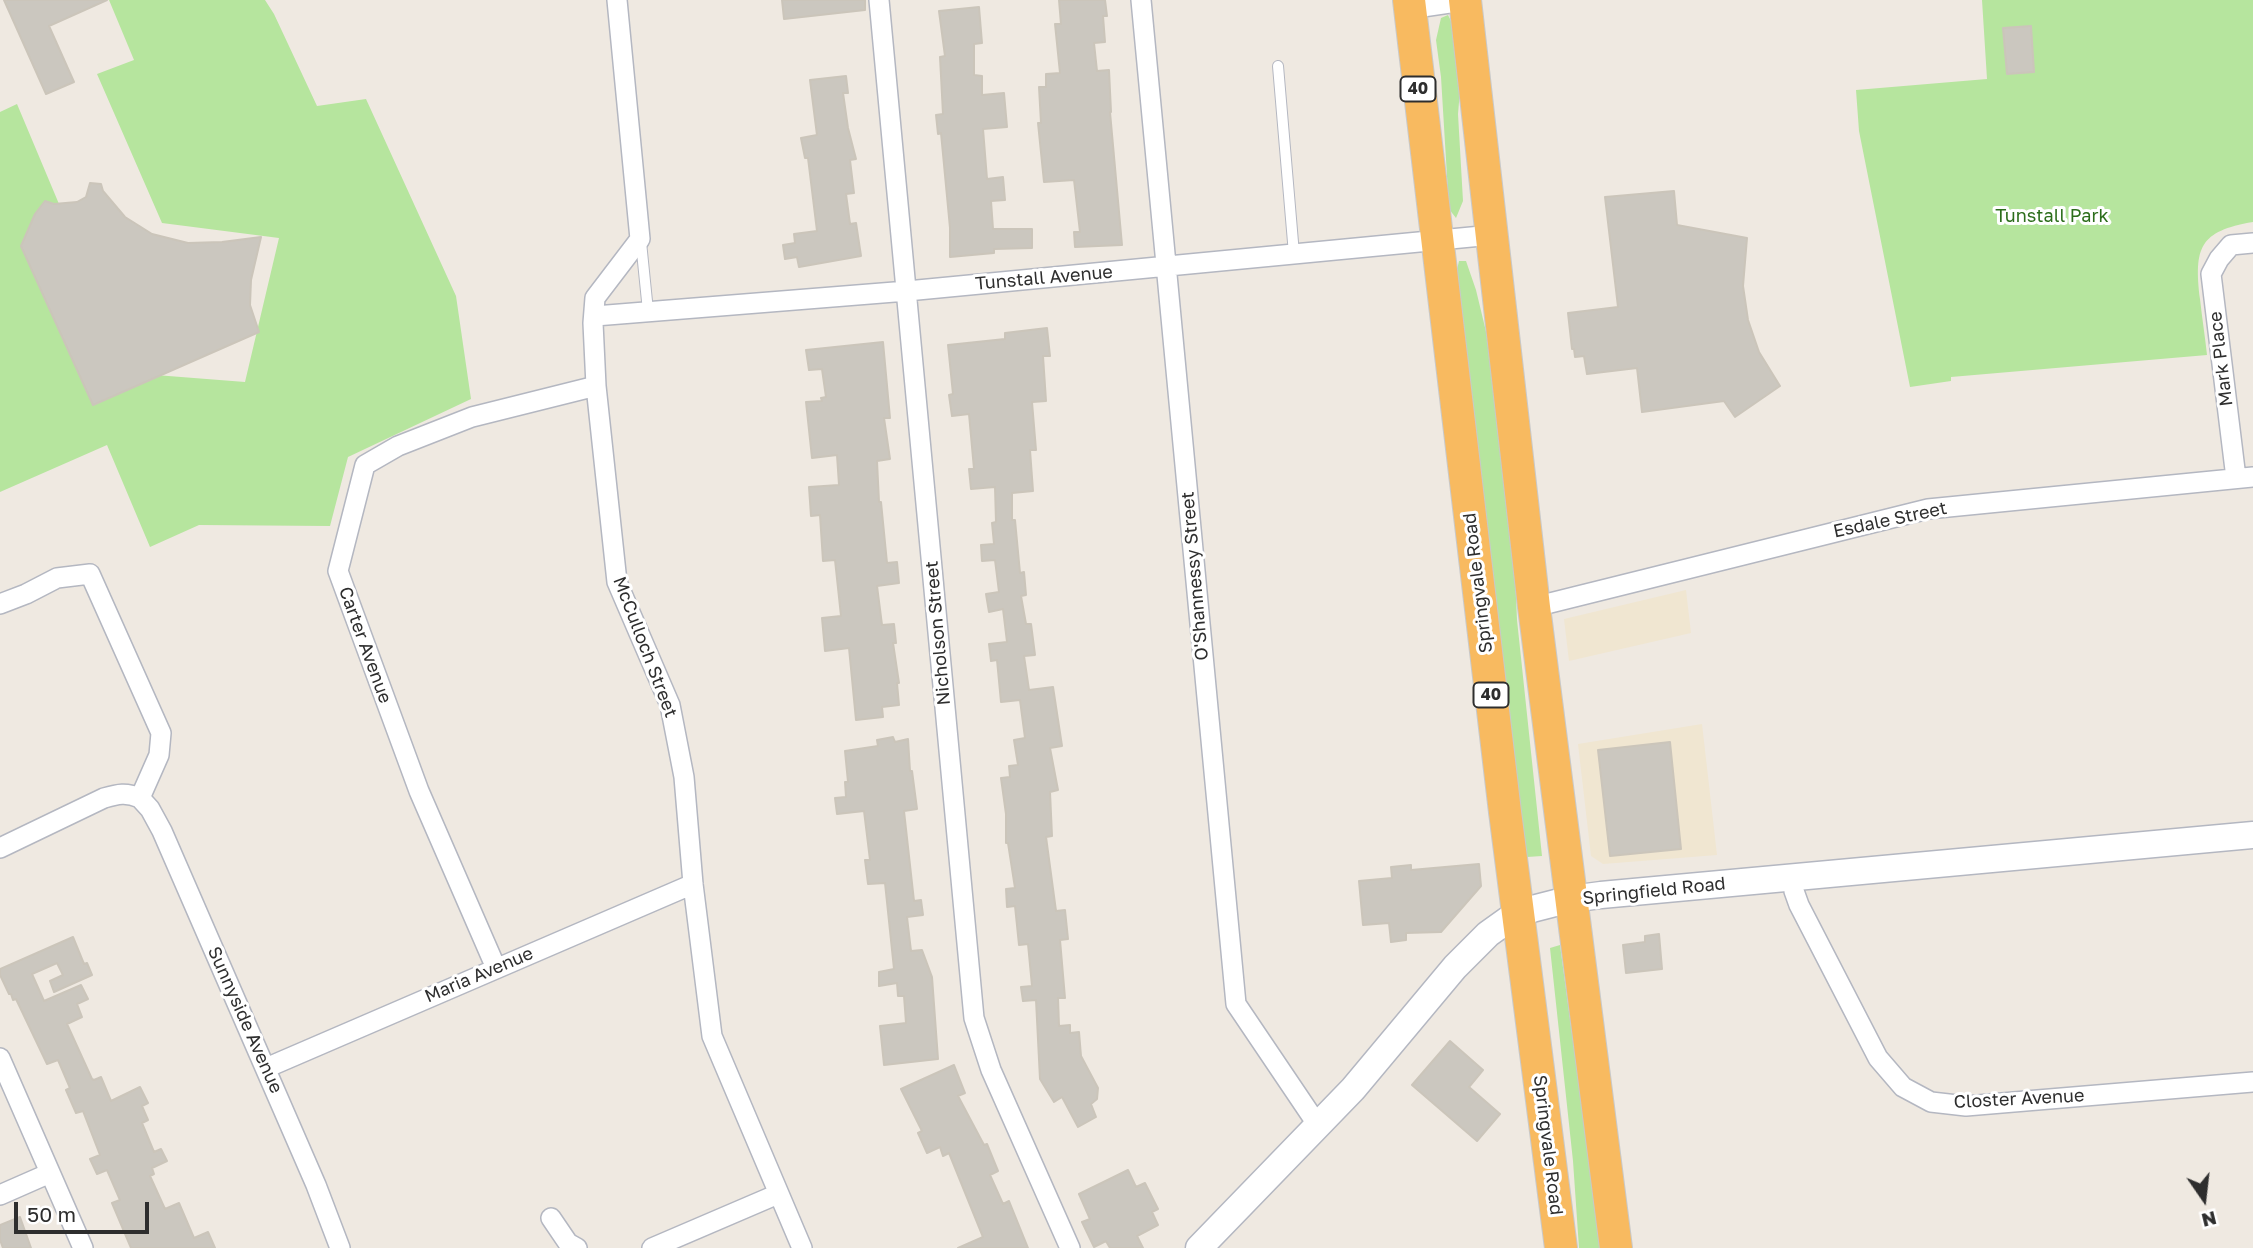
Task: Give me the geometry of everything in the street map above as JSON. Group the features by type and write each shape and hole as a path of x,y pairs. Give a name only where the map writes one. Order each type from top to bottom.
{"highway":[{"path":"1466,0 1534,607 1616,1248"},
{"name":"Springvale Road","path":"1409,4 1561,1248"}],"main road":[{"name":"Springfield Road","path":"1199,1248 1319,1127 1455,967 1488,934 1519,915 1571,899 1793,876 2253,835"}],"street":[{"path":"617,0 640,239"},
{"name":"Nicholson Street","path":"879,0 974,1018 990,1070 1070,1248"},
{"name":"O'Shannessy Street","path":"1141,0 1236,1004 1319,1127"},
{"path":"1409,4 1466,0"},
{"name":"Tunstall Avenue","path":"595,316 907,291 1492,235"},
{"name":"McCulloch Street","path":"640,239 595,298 596,386 617,582 670,705 684,777 693,884 712,1037 802,1248"},
{"name":"Mark Place","path":"2244,478 2211,275 2219,259 2231,245 2253,243"},
{"name":"Carter Avenue","path":"496,968 419,792 338,571 365,465 398,446 472,417 596,386"},
{"name":"Esdale Street","path":"1534,607 1928,509 2244,478"},
{"path":"0,604 57,578 90,574 161,733 159,755 140,798 120,793 104,798 0,848"},
{"name":"Sunnyside Avenue","path":"140,798 150,809 162,831 316,1185 340,1248"},
{"name":"Closter Avenue","path":"1793,876 1799,905 1878,1058 1903,1087 1931,1102 1966,1105 2253,1082"},
{"name":"Maria Avenue","path":"266,1068 693,884"},
{"path":"0,1058 83,1248"},
{"path":"0,1195 50,1173"},
{"path":"652,1248 778,1194"},
{"path":"551,1218 568,1243 577,1248"}],"lane":[{"path":"1278,66 1294,254"},
{"path":"640,239 648,312"}],"shaded area":[{"path":"1686,590 1691,633 1569,661 1564,619"},
{"path":"1702,724 1717,855 1603,864 1591,856 1578,744"}],"green space":[{"path":"109,0 265,0 317,106 366,99 456,296 471,399 348,457 330,526 199,525 150,547 107,445 0,492 0,112 17,104 130,373 245,382 279,238 162,223 97,74 134,60"},
{"name":"Tunstall Park","path":"1982,0 2253,0 2253,222 2221,231 2211,237 2200,255 2198,281 2207,355 1951,377 1951,381 1910,387 1859,131 1856,90 1987,79"},
{"path":"1448,15 1453,25 1461,78 1458,114 1463,201 1456,218 1449,209 1441,77 1436,40 1441,18"},
{"path":"1459,261 1466,261 1489,344 1513,528 1517,620 1542,856 1527,857 1496,622 1456,274"},
{"path":"1560,945 1601,1248 1579,1248 1573,1161 1550,948"}],"building":[{"path":"4,0 107,0 49,26 74,82 46,94"},
{"path":"782,0 865,0 865,10 784,19"},
{"path":"1059,0 1105,0 1105,42 1094,43 1097,71 1109,70 1110,112 1122,245 1075,247 1074,232 1080,232 1074,180 1044,182 1038,123 1041,123 1039,87 1046,87 1046,74 1060,73 1055,24 1061,24"},
{"path":"979,7 982,43 974,44 974,75 982,76 982,95 1004,93 1007,127 983,129 987,179 1003,177 1005,200 991,201 993,229 1032,229 1032,248 994,249 994,253 950,257 941,133 938,134 936,115 943,114 940,57 945,56 939,11"},
{"path":"2031,26 2034,72 2007,74 2003,28"},
{"path":"846,76 848,93 843,93 856,159 850,160 854,193 846,194 850,224 856,223 861,256 799,267 797,257 785,259 783,245 795,243 794,234 817,231 808,158 805,158 801,138 817,135 810,80"},
{"path":"90,183 101,184 103,191 125,217 152,234 188,243 261,237 251,280 250,305 259,332 93,405 21,246 35,214 45,201 54,204 77,202 86,197"},
{"path":"1674,191 1677,225 1747,238 1743,286 1748,320 1759,352 1780,386 1735,417 1724,401 1642,412 1637,368 1587,374 1584,356 1575,357 1572,349 1568,313 1618,307 1605,197"},
{"path":"1047,328 1050,356 1043,356 1046,401 1032,402 1036,450 1030,450 1033,491 1012,493 1012,520 1015,520 1020,573 1024,572 1026,595 1021,596 1026,624 1031,624 1035,655 1024,656 1029,690 1053,687 1062,746 1050,748 1058,790 1050,792 1052,836 1046,837 1056,911 1065,910 1068,939 1060,940 1065,998 1058,998 1059,1026 1070,1025 1070,1033 1079,1032 1081,1056 1098,1088 1097,1099 1091,1104 1096,1117 1078,1127 1062,1097 1054,1102 1040,1079 1036,1000 1023,1001 1021,987 1032,986 1028,944 1019,945 1015,906 1007,907 1006,889 1015,888 1006,843 1006,814 1001,778 1010,777 1009,766 1018,765 1014,740 1025,738 1020,700 1001,702 997,660 991,661 989,644 1007,642 1003,609 989,612 986,594 999,592 995,560 982,561 981,545 994,544 992,523 996,522 995,487 971,489 969,469 974,469 969,414 952,416 949,395 953,394 948,345 1005,339 1005,333"},
{"path":"883,342 890,418 884,418 890,459 877,461 879,502 887,563 897,562 899,583 877,586 882,625 894,624 896,643 893,643 899,683 899,705 882,707 883,717 856,720 849,648 825,651 822,618 841,616 835,560 823,561 820,515 811,516 809,487 839,485 837,455 812,458 806,402 822,401 821,398 826,397 822,369 809,370 806,350"},
{"path":"893,737 895,742 908,739 917,809 904,811 914,901 921,900 923,915 907,917 911,951 922,950 932,977 938,1059 884,1065 880,1026 906,1023 904,996 898,996 897,983 879,986 879,972 894,969 885,883 868,884 865,860 870,860 864,811 837,814 835,798 846,797 845,782 848,782 845,751 878,746 877,740"},
{"path":"1670,742 1681,849 1610,856 1598,750"},
{"path":"1479,864 1481,886 1441,932 1406,933 1406,940 1391,942 1389,923 1363,925 1359,881 1392,878 1391,867 1411,865 1411,870"},
{"path":"1659,934 1662,969 1626,973 1623,945 1645,942 1645,936"},
{"path":"73,937 84,964 87,963 92,975 54,992 50,981 63,975 57,963 32,974 44,1001 81,985 88,999 77,1004 82,1017 67,1024 92,1079 101,1077 111,1101 140,1087 148,1103 142,1106 148,1120 142,1123 154,1152 161,1149 167,1161 152,1168 154,1174 150,1176 165,1209 179,1203 194,1238 208,1232 215,1248 131,1248 112,1203 120,1200 107,1170 97,1174 90,1159 100,1155 83,1111 76,1113 66,1090 70,1088 58,1060 47,1064 16,999 13,1000 9,994 0,975 0,969"},
{"path":"1450,1041 1483,1070 1469,1087 1500,1114 1477,1141 1412,1085"},
{"path":"954,1065 965,1093 958,1096 984,1145 987,1144 998,1171 990,1175 1003,1204 1009,1201 1028,1248 958,1248 983,1237 949,1153 943,1156 940,1147 927,1153 918,1133 922,1131 901,1089"},
{"path":"1128,1170 1136,1187 1145,1183 1158,1209 1152,1212 1158,1225 1137,1236 1143,1248 1110,1248 1106,1241 1094,1247 1082,1222 1090,1219 1079,1194"},
{"path":"20,1217 31,1248 3,1248 0,1225"}]}
